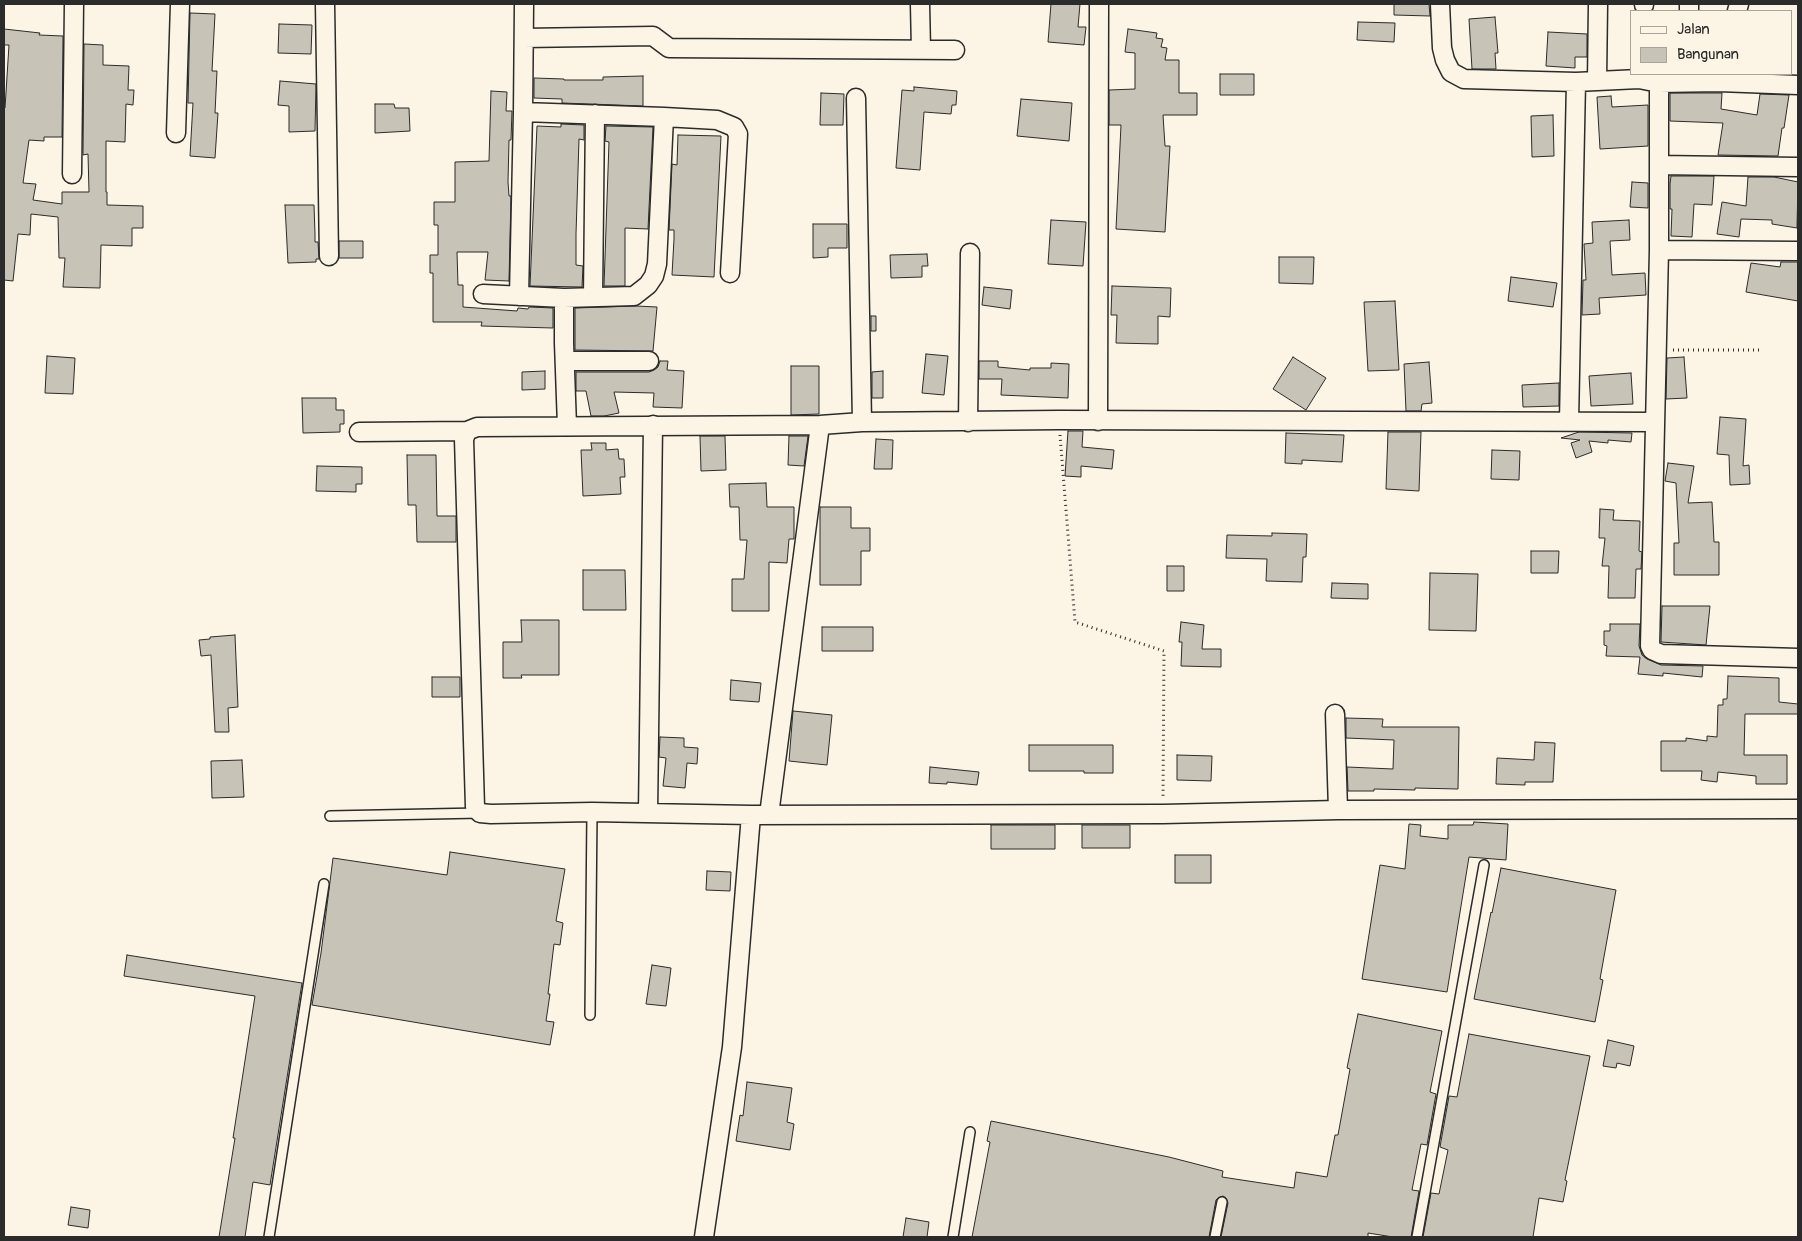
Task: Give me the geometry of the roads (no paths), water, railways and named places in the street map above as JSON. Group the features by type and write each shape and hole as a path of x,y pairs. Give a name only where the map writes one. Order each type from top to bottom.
{"street":[{"path":"72,174 74,4"},
{"path":"176,132 180,4"},
{"path":"325,4 328,256"},
{"path":"519,296 524,4"},
{"path":"920,4 921,50"},
{"path":"1098,421 1100,4"},
{"path":"1440,4 1442,48 1445,60 1451,72 1468,80 1597,82 1639,79 1660,83 1686,78 1720,78 1798,86"},
{"path":"1597,82 1598,4"},
{"path":"524,38 653,36 669,48 955,50"},
{"path":"1569,421 1576,82"},
{"path":"1660,83 1659,250 1649,640 1652,650 1661,654 1798,658"},
{"path":"856,98 862,422"},
{"path":"523,112 664,116 717,120 734,127 738,134 730,273"},
{"path":"593,297 595,114"},
{"path":"483,294 564,298 634,296 643,290 654,276 657,264 664,116"},
{"path":"1659,165 1798,166"},
{"path":"1659,250 1798,251"},
{"path":"968,422 970,253"},
{"path":"564,298 568,426"},
{"path":"565,361 648,361"},
{"path":"359,432 467,431 477,427 820,425 862,422 1059,420 1655,422"},
{"path":"648,813 653,425"},
{"path":"769,815 820,425"},
{"path":"467,431 464,439 475,807 480,813 592,812 751,815 1164,814 1338,810 1798,809"},
{"path":"1335,714 1338,810"},
{"path":"704,1237 732,1046 751,815"}],"lane":[{"path":"590,1014 592,812"},
{"path":"330,816 480,813"},
{"path":"1417,1237 1484,865"},
{"path":"270,1237 324,884"},
{"path":"953,1237 970,1132"},
{"path":"1215,1237 1222,1202"}]}
